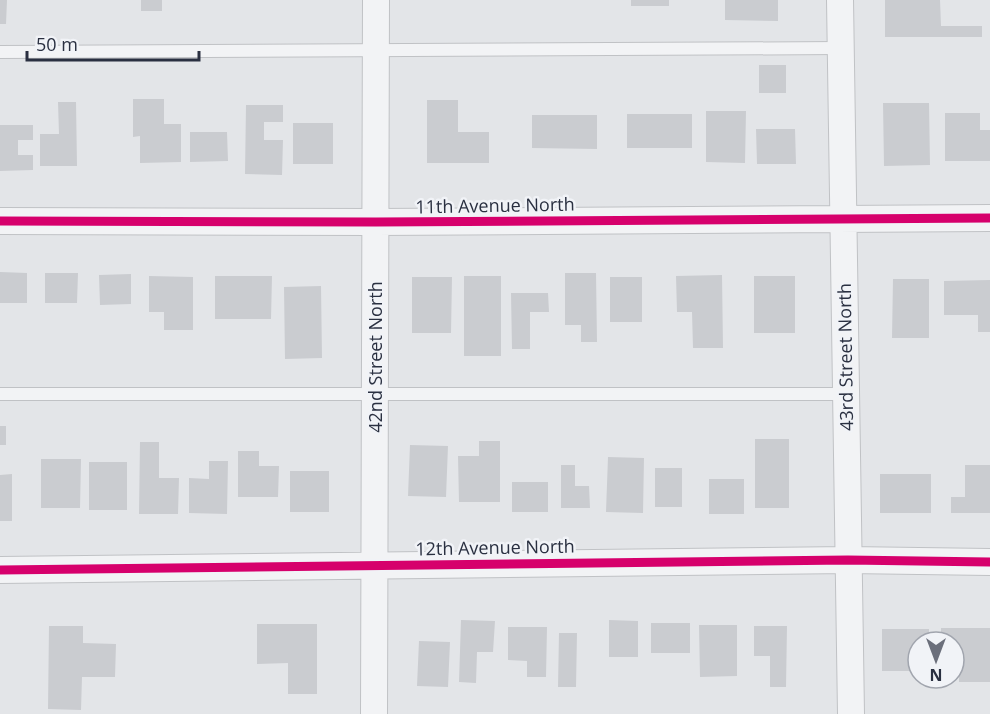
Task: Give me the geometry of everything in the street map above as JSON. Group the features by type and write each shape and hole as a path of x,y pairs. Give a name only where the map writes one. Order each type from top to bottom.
{"street":[{"name":"42nd Street North","path":"374,714 376,0"},
{"name":"43rd Street North","path":"840,0 851,714"},
{"name":"11th Avenue North","path":"0,221 376,222 990,218"},
{"name":"12th Avenue North","path":"0,570 848,560 990,562"}],"lane":[{"path":"0,52 841,48"},
{"path":"0,394 846,394"}],"building":[{"path":"0,0 7,0 6,24 0,24"},
{"path":"141,0 162,0 162,11 141,11"},
{"path":"631,0 669,0 669,6 631,6"},
{"path":"725,0 778,0 778,21 725,20"},
{"path":"885,0 940,0 941,26 982,26 982,37 885,37"},
{"path":"759,65 786,65 786,93 759,93"},
{"path":"133,99 164,99 164,124 181,124 181,162 140,163 140,136 133,137"},
{"path":"427,100 458,100 458,132 489,132 489,163 427,163"},
{"path":"58,102 76,102 77,166 40,166 40,134 59,134"},
{"path":"883,103 929,103 930,165 884,166"},
{"path":"246,105 283,105 283,122 264,122 264,140 283,140 282,175 245,174"},
{"path":"706,111 746,111 745,163 706,162"},
{"path":"945,113 980,113 980,130 990,130 990,161 945,161"},
{"path":"627,114 692,114 692,148 627,148"},
{"path":"532,115 597,115 597,149 532,148"},
{"path":"293,123 333,123 333,164 293,164"},
{"path":"0,125 33,125 33,140 18,140 18,155 33,155 33,170 0,171"},
{"path":"756,129 795,129 796,164 757,164"},
{"path":"190,132 227,132 228,161 190,162"},
{"path":"0,272 27,273 27,303 0,303"},
{"path":"45,273 78,273 77,303 45,303"},
{"path":"565,273 596,273 597,342 581,342 581,325 565,325"},
{"path":"131,274 131,304 100,305 99,275"},
{"path":"722,275 723,348 693,348 692,312 677,312 676,276"},
{"path":"149,276 193,277 193,330 164,330 164,312 149,312"},
{"path":"215,276 272,276 271,319 215,319"},
{"path":"464,276 501,276 501,356 464,356"},
{"path":"754,276 795,276 795,333 754,333"},
{"path":"412,277 452,277 451,333 412,333"},
{"path":"610,277 642,277 642,322 610,322"},
{"path":"893,279 929,279 929,338 892,338"},
{"path":"990,280 990,332 978,332 978,315 944,315 944,281"},
{"path":"321,286 322,358 285,359 284,287"},
{"path":"511,293 548,293 549,312 530,312 530,349 512,349"},
{"path":"0,426 6,426 6,445 0,445"},
{"path":"755,439 789,439 789,508 755,508"},
{"path":"479,441 500,441 500,502 459,502 458,456 479,456"},
{"path":"140,442 159,442 159,478 179,478 178,514 139,514"},
{"path":"410,445 448,446 446,497 408,496"},
{"path":"238,451 259,451 259,466 279,466 278,497 238,497"},
{"path":"608,457 644,458 643,513 606,512"},
{"path":"41,459 81,459 80,508 41,508"},
{"path":"209,461 228,461 227,514 189,513 189,478 209,479"},
{"path":"89,462 127,462 127,510 89,510"},
{"path":"561,465 575,465 575,486 589,486 590,508 561,508"},
{"path":"965,465 990,465 990,513 951,513 951,497 965,497"},
{"path":"655,468 682,468 682,507 655,507"},
{"path":"290,471 329,471 329,512 290,512"},
{"path":"12,474 12,521 0,521 0,475"},
{"path":"880,474 931,474 931,513 880,513"},
{"path":"709,479 744,479 744,514 709,514"},
{"path":"512,482 548,482 548,512 512,512"},
{"path":"461,620 495,621 493,652 477,652 476,683 459,682"},
{"path":"609,620 638,621 638,657 609,657"},
{"path":"651,623 690,623 690,653 651,653"},
{"path":"257,624 317,624 317,694 288,694 288,663 257,664"},
{"path":"699,625 737,625 737,676 700,677"},
{"path":"49,626 83,626 83,643 116,644 115,677 82,677 81,710 48,709"},
{"path":"754,626 787,626 786,687 770,687 770,656 754,656"},
{"path":"508,627 547,627 546,677 527,677 527,661 508,660"},
{"path":"941,628 990,628 990,682 966,682 966,630 941,630"},
{"path":"882,629 929,629 906,630 906,671 882,671"},
{"path":"559,633 577,633 576,687 558,687"},
{"path":"419,641 450,642 448,687 417,686"}],"cycle path":[{"path":"0,221 376,222 990,218"},
{"path":"0,570 848,560 990,562"}]}
